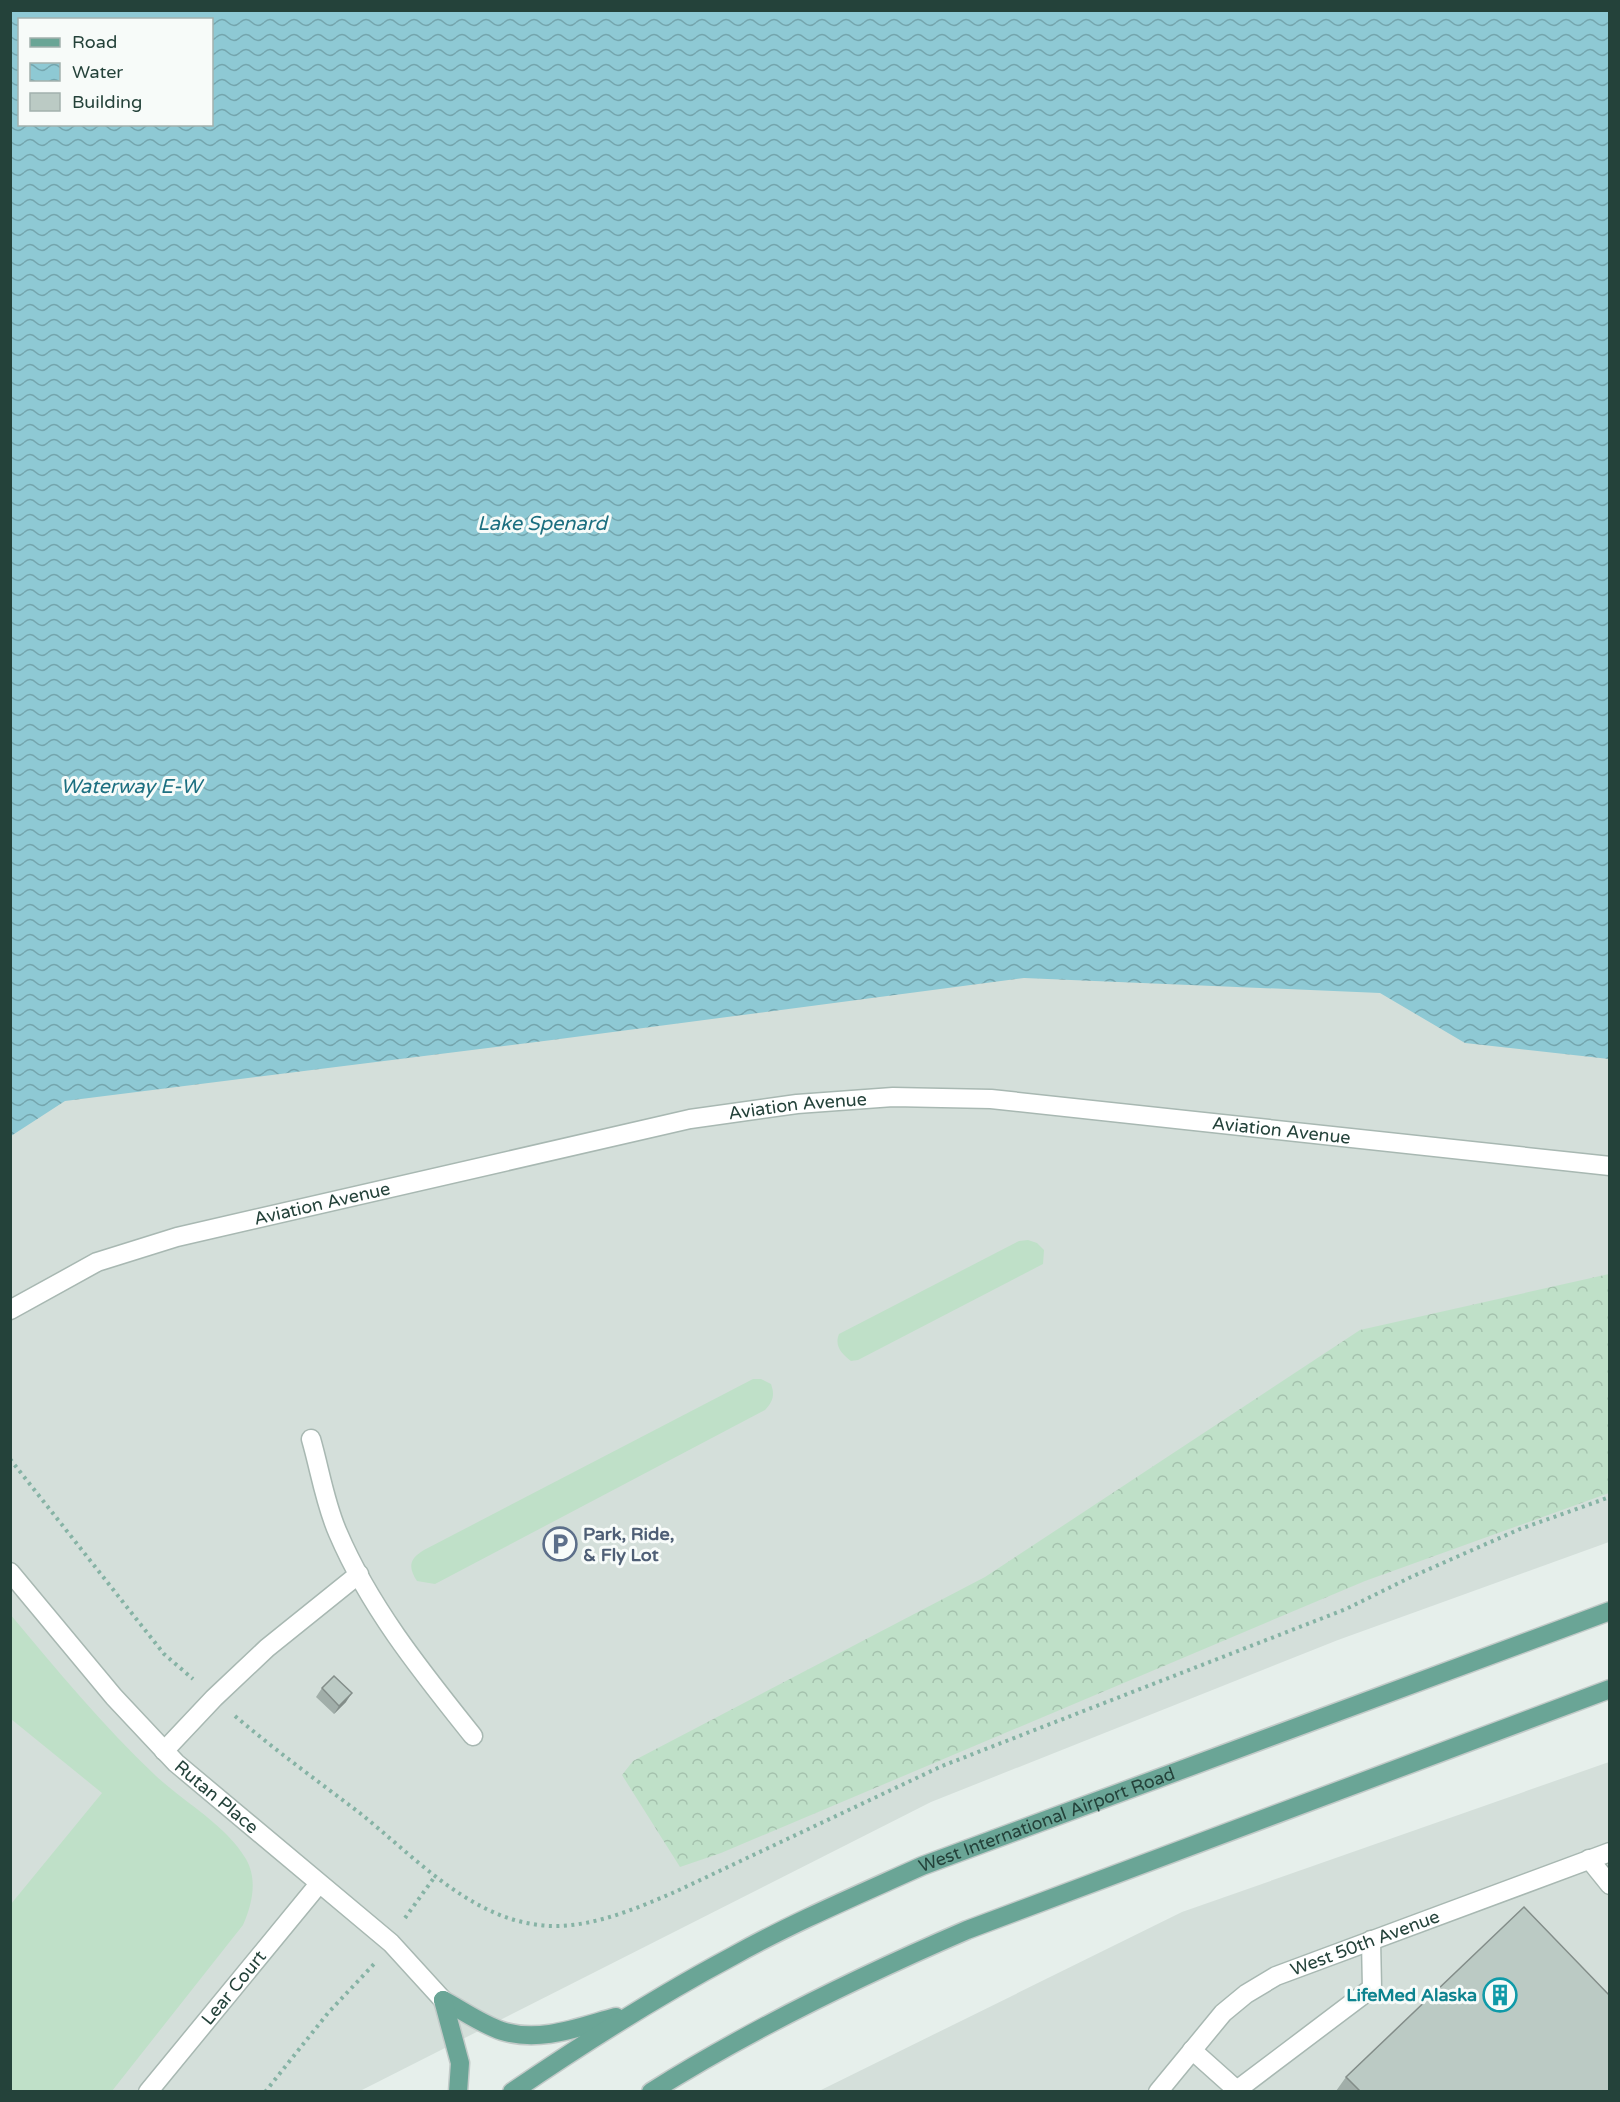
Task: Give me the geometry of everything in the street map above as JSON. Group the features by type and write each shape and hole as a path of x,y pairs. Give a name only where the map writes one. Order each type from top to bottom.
{"main road":[{"name":"West International Airport Road","path":"512,2091 632,2013 734,1955 828,1908 922,1866 1610,1611"},
{"path":"651,2091 766,2025 865,1974 967,1930 1610,1689"},
{"path":"443,2000 500,2030 526,2035 554,2034 632,2013"},
{"path":"443,2000 460,2063 458,2091"}],"street":[{"name":"Aviation Avenue","path":"10,1310 97,1262 177,1237 690,1119 797,1104 893,1097 991,1099 1610,1166"},
{"path":"311,1439 337,1532 359,1574 402,1648 473,1736"},
{"name":"Rutan Place","path":"10,1572 114,1697 164,1751 318,1885 391,1943 443,2000"},
{"path":"164,1751 214,1698 267,1648 359,1574"},
{"name":"West 50th Avenue","path":"1158,2091 1223,2013 1246,1994 1276,1976 1610,1852"},
{"path":"1589,1859 1610,1885"},
{"name":"Lear Court","path":"148,2091 318,1885"},
{"path":"1192,2050 1238,2091 1372,1988 1371,1940"}],"path":[{"path":"265,2091 328,2013 391,1943 411,1908 436,1875 487,1908 533,1925 564,1925 597,1920 636,1908 942,1766 1346,1609 1411,1577 1520,1529 1610,1497"}],"shaded area":[{"path":"11,11 1609,11 1609,1542 1338,1640 931,1802 360,2091 11,2092"},
{"path":"1609,1762 1609,2091 817,2092 1182,1912"}],"green space":[{"path":"1028,1240 1037,1243 1044,1250 1043,1264 858,1360 851,1361 840,1349 839,1334 1019,1241"},
{"path":"1609,1274 1609,1493 1365,1581 721,1853 680,1867 622,1775 633,1761 985,1577 1360,1330"},
{"path":"753,1379 761,1379 771,1384 772,1398 765,1410 435,1584 417,1581 411,1567 415,1557 424,1550"},
{"path":"10,1614 136,1757 167,1786 228,1835 246,1859 252,1875 251,1901 243,1925 112,2091 11,2091 11,1904 102,1793 11,1719"}],"water":[{"name":"Lake Spenard","path":"11,10 1609,11 1609,1059 1465,1043 1380,993 1024,978 65,1101 11,1136"}],"building":[{"path":"334,1676 352,1693 339,1706 322,1688"},
{"name":"LifeMed Alaska","path":"1524,1907 1610,1996 1610,2091 1360,2091 1346,2077"}],"place":[{"name":"Park, Ride, & Fly Lot","path":"560,1544"},
{"name":"LifeMed Alaska","path":"1500,1995"}],"water label":[{"name":"Waterway E-W","path":"131,787"}]}
